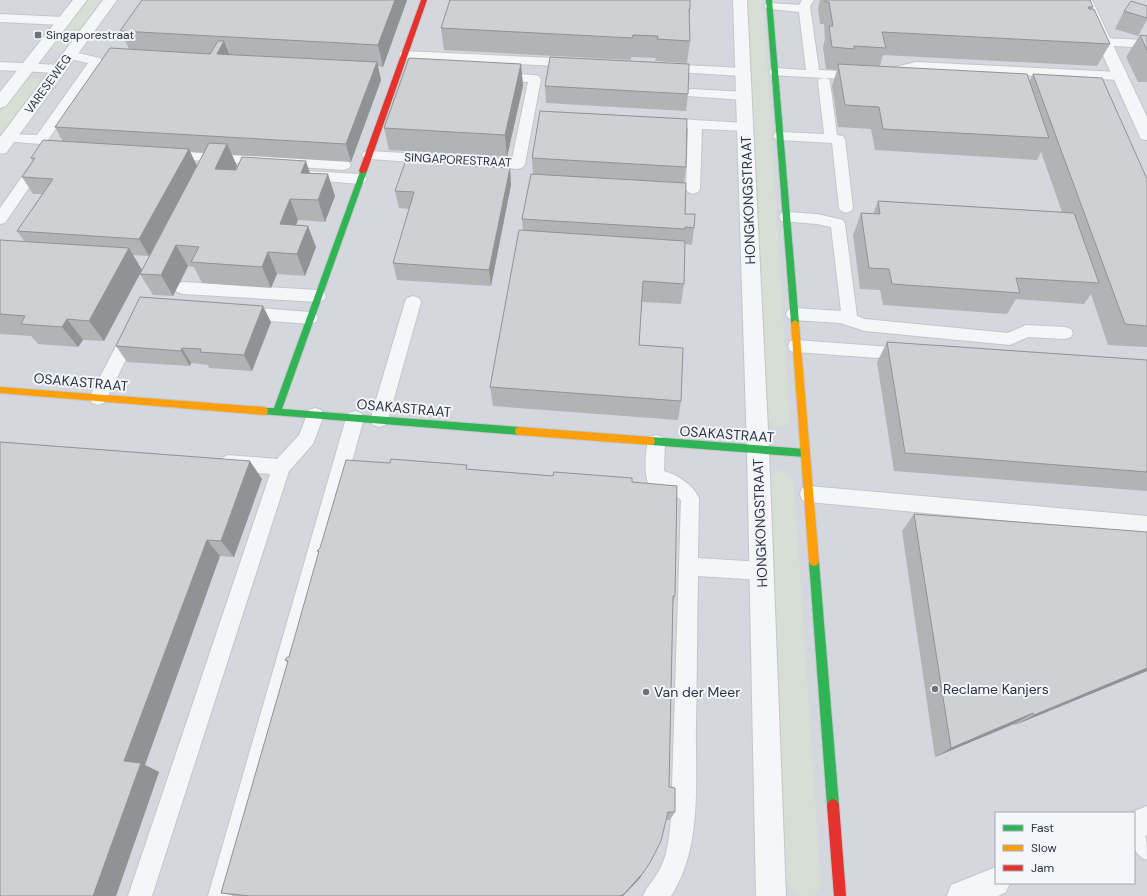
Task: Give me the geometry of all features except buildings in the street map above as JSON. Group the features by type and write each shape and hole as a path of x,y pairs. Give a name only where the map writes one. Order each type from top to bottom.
{"street":[{"name":"VARESEWEG","path":"0,103 80,0"},
{"name":"VARESEWEG","path":"4,143 110,0"},
{"path":"277,412 424,0"},
{"name":"HONGKONGSTRAAT","path":"740,0 758,450 771,896"},
{"path":"1085,0 1147,135"},
{"path":"770,3 840,896"},
{"name":"OSAKASTRAAT","path":"0,390 805,454"},
{"path":"1135,826 1147,820"},
{"path":"962,896 995,882"}],"lane":[{"path":"770,3 806,4 813,74"},
{"path":"0,18 63,21"},
{"path":"1103,42 1147,44"},
{"path":"41,140 96,61 69,55"},
{"path":"405,55 584,64"},
{"path":"0,66 59,69"},
{"path":"775,72 874,76 916,66 1120,76"},
{"path":"654,68 743,72"},
{"path":"398,72 414,73"},
{"name":"SINGAPORESTRAAT","path":"369,155 518,164 535,79 482,76"},
{"path":"824,82 831,139"},
{"path":"692,93 744,96"},
{"path":"528,114 544,115"},
{"name":"HONGKONGSTRAAT","path":"647,121 745,127"},
{"path":"693,189 695,124"},
{"path":"780,136 838,139 846,208"},
{"path":"4,143 41,140 53,148"},
{"path":"155,154 344,165"},
{"path":"0,219 38,164"},
{"path":"284,175 360,179"},
{"path":"786,217 817,219 838,224 850,321"},
{"path":"183,288 318,296"},
{"path":"379,420 413,302"},
{"path":"231,312 310,318"},
{"path":"794,314 840,318 865,326 1010,339 1026,331 1065,333"},
{"path":"98,398 137,320"},
{"path":"796,346 918,355"},
{"path":"140,896 281,467 307,439 315,415"},
{"path":"220,896 354,418"},
{"path":"655,896 663,889 679,852 683,819 690,498 682,489 664,477 655,477 656,442"},
{"path":"211,461 281,467"},
{"path":"809,494 1147,525"},
{"path":"689,566 761,571"},
{"path":"1135,832 1147,848"}],"shaded area":[{"path":"0,0 1147,0 1147,896 0,896"},
{"path":"87,0 103,0 69,47 62,51 53,51 52,46"},
{"path":"747,0 763,0 790,421 785,427 772,426 766,415"},
{"path":"33,78 41,79 42,81 0,138 0,112 22,83"},
{"path":"776,471 785,471 794,482 821,886 814,896 798,896 785,881 768,480"}],"traffic: fast":[{"path":"769,0 795,323"},
{"path":"277,412 363,171"},
{"path":"264,411 519,431"},
{"path":"651,441 805,453"},
{"path":"814,562 833,805"}],"traffic: slow":[{"path":"795,323 814,562"},
{"path":"0,390 264,411"},
{"path":"519,431 651,441"}],"traffic: jam":[{"path":"363,171 424,0"},
{"path":"833,805 840,896"}],"place":[{"name":"Singaporestraat","path":"38,35"},
{"name":"Reclame Kanjers","path":"935,689"},
{"name":"Van der Meer","path":"646,692"}]}
